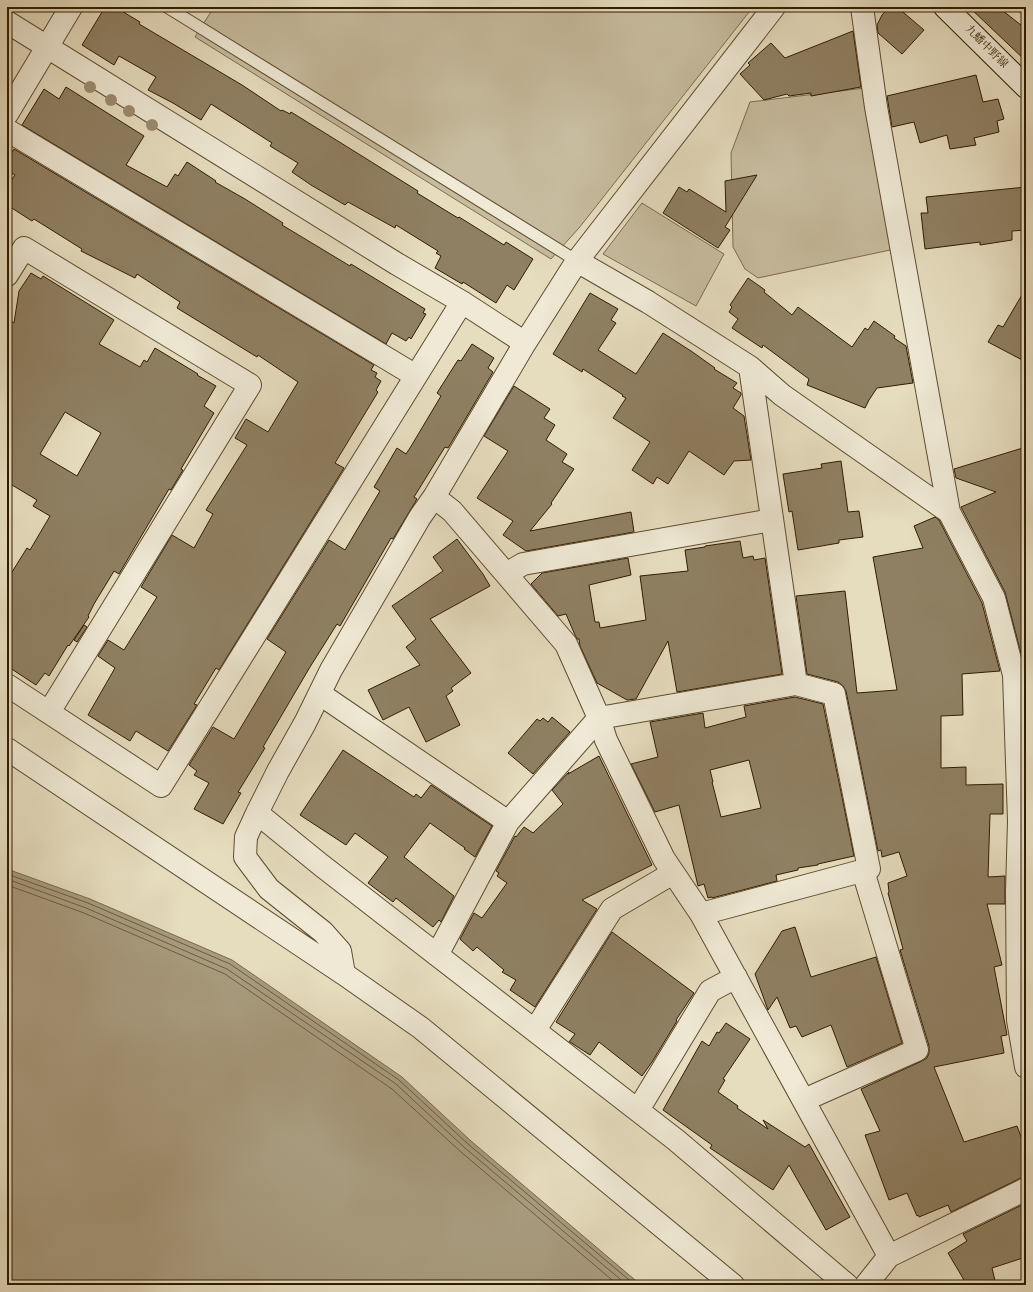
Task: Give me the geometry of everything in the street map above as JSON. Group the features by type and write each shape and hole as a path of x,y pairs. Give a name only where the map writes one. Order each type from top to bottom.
{"street":[{"path":"7,114 71,7"},
{"path":"344,974 340,951 323,932 269,889 245,857 246,837 278,771 320,694 331,670 420,517 434,497 525,343 577,261 774,7"},
{"path":"862,7 876,107 949,512 994,598 1014,675 1023,821 1017,891 1018,1020 1026,1067"},
{"name":"九蟠中野線","path":"945,7 1026,88"},
{"path":"7,22 390,260 462,302 525,343"},
{"path":"7,130 416,376"},
{"path":"7,275 24,248 250,385 49,712"},
{"path":"577,261 648,302 750,367 782,395 949,512"},
{"path":"7,685 160,786 462,302"},
{"path":"750,367 796,684"},
{"path":"434,497 452,512 566,644 599,718 606,740 664,859 701,914 889,1256"},
{"path":"506,574 523,564 772,520"},
{"path":"437,955 508,822 599,718 796,684 834,694 869,869 701,914"},
{"path":"320,694 508,822"},
{"path":"7,749 344,974 421,1028 733,1285"},
{"path":"257,813 321,865 676,1140 847,1285"},
{"path":"804,1100 917,1050 863,871"},
{"path":"535,1030 612,909 673,873"},
{"path":"638,1110 710,991 736,977"},
{"path":"866,1285 889,1256 1026,1189"}],"lane":[{"path":"167,7 577,261"}],"shaded area":[{"path":"214,7 753,7 579,228 551,259 195,37"},
{"path":"865,88 895,249 758,278 745,269 733,247 731,153 750,102"},
{"path":"642,203 724,254 696,306 603,254"}],"water":[{"path":"7,869 90,899 232,960 402,1077 471,1141 641,1285 7,1285"}],"building":[{"path":"105,7 115,7 140,22 139,24 242,85 281,111 282,110 290,114 291,112 418,191 417,193 458,218 459,217 504,245 506,242 533,259 514,290 507,285 496,303 463,282 462,284 435,268 441,256 436,253 438,251 396,225 395,228 348,202 345,205 311,185 292,172 298,163 270,146 272,143 211,104 201,120 148,90 156,77 119,56 114,65 82,45"},
{"path":"889,7 897,7 924,30 902,54 878,33 877,25 882,15"},
{"path":"969,7 998,7 1026,29 1026,61"},
{"path":"853,31 861,87 811,96 811,93 789,96 787,94 764,100 740,74 750,65 748,63 771,43 785,58"},
{"path":"976,75 983,102 998,99 1004,119 997,121 999,132 974,138 976,145 950,149 947,135 920,143 914,122 892,127 887,96"},
{"path":"66,87 144,136 126,165 167,187 175,174 178,176 187,162 216,181 215,182 283,223 282,225 350,266 351,264 425,309 423,313 426,314 411,339 409,337 406,341 392,333 386,344 22,125 44,89 59,99"},
{"path":"14,149 374,365 371,370 377,373 375,377 381,381 376,390 378,392 335,463 344,468 219,670 216,668 194,704 197,705 168,751 136,731 130,741 88,715 115,668 98,656 108,640 124,650 157,597 141,587 172,535 194,548 213,514 206,510 247,445 235,438 246,419 268,432 298,382 258,355 257,357 177,308 180,302 137,274 135,278 81,251 82,249 34,219 32,221 7,205 7,187 15,175 7,170 7,160"},
{"path":"757,175 725,227 730,230 718,248 663,213 679,187 687,192 689,189 726,212 725,181"},
{"path":"1026,187 1026,230 1012,231 1012,240 980,245 980,242 925,249 921,213 928,213 926,197"},
{"path":"31,273 41,279 43,276 114,320 99,344 140,367 144,360 147,362 155,348 216,386 204,406 214,413 181,469 183,470 171,490 169,489 119,574 114,571 94,604 88,616 89,617 69,646 68,645 49,676 45,673 36,685 7,666 7,580 27,548 30,550 50,516 33,506 37,500 7,482 7,318 14,323 19,291","holes":["65,412 101,433 77,476 40,454"]},
{"path":"748,278 765,290 764,292 792,315 798,307 852,347 865,328 868,330 874,321 906,346 913,383 877,388 865,408 807,385 809,379 763,345 762,348 732,328 738,319 729,312 732,307 730,305"},
{"path":"1026,288 1026,362 988,342 998,325 1003,327"},
{"path":"590,293 618,309 611,320 616,323 598,350 636,374 663,333 691,351 715,368 714,369 737,383 733,388 741,393 741,395 733,408 744,416 751,460 734,461 724,475 689,451 668,484 657,477 653,484 632,470 650,442 613,418 626,398 583,369 582,372 553,354"},
{"path":"472,344 494,358 488,368 493,372 463,423 448,448 445,447 414,497 417,499 393,539 391,538 340,626 337,624 310,667 263,747 265,748 238,792 241,793 223,824 194,809 209,783 194,775 197,771 189,765 213,727 234,739 286,652 267,639 329,540 345,550 380,491 374,487 397,448 406,454 441,396 437,393 458,360 461,361"},
{"path":"514,386 550,409 544,418 555,425 546,440 567,454 562,462 574,469 551,503 552,504 530,531 631,512 634,532 526,551 503,535 513,521 477,498 508,451 484,436"},
{"path":"1026,447 1026,664 1024,665 1005,592 961,507 996,492 956,478 954,469"},
{"path":"841,461 848,512 859,511 863,537 839,540 839,543 798,550 792,511 789,512 783,474 822,468 821,464"},
{"path":"935,517 939,520 982,603 1000,671 962,674 963,715 941,716 941,768 966,767 966,785 1003,784 1003,814 990,814 988,877 1005,876 1005,904 987,904 1002,965 994,967 1007,1035 1001,1036 1004,1053 934,1067 964,1142 1017,1126 1026,1150 1026,1177 1021,1178 951,1212 948,1205 919,1217 918,1215 917,1216 907,1193 889,1200 865,1135 880,1131 861,1089 922,1061 927,1058 929,1053 929,1046 900,950 903,949 888,893 888,883 907,876 899,852 882,857 881,850 878,851 846,691 838,682 807,674 796,596 845,591 857,693 897,690 873,557 923,548 914,526"},
{"path":"457,539 490,586 430,619 471,673 451,688 453,691 446,696 460,725 426,742 409,707 383,720 368,690 420,665 406,647 416,639 392,606 443,571 433,557"},
{"path":"740,541 743,558 753,556 754,560 765,558 782,674 677,692 668,641 636,699 627,700 597,683 580,646 579,639 577,639 566,614 558,616 531,584 542,573 628,558 631,575 589,585 595,622 599,622 600,628 646,620 640,576 688,571 685,550"},
{"path":"84,625 87,627 77,642 74,640"},
{"path":"795,697 823,704 854,856 818,865 798,868 798,870 776,875 777,881 708,898 704,884 698,886 679,805 655,812 631,764 658,757 650,722 703,713 705,728 746,717 744,706","holes":["749,760 761,808 721,817 710,770"]},
{"path":"552,717 570,732 533,774 508,753 537,719 540,721 543,718 548,722"},
{"path":"343,750 414,797 416,794 421,798 431,785 492,826 475,857 430,823 404,857 454,896 441,922 439,920 433,927 396,898 393,902 368,883 388,857 355,833 346,845 300,815"},
{"path":"599,756 652,865 582,900 597,909 535,1007 510,990 516,980 502,972 504,970 477,947 473,951 460,939 474,913 482,918 507,883 497,876 499,873 496,871 515,836 516,837 524,827 533,833 563,804 552,790 569,772 568,774"},
{"path":"795,927 811,977 876,957 902,1043 847,1067 831,1025 802,1037 796,1026 790,1028 777,997 768,1010 755,974 782,931"},
{"path":"612,932 694,993 642,1076 599,1042 590,1055 569,1042 575,1034 556,1022"},
{"path":"726,1023 750,1039 723,1079 725,1080 718,1092 738,1106 737,1108 768,1129 763,1120 805,1147 809,1144 850,1217 826,1230 789,1165 773,1190 710,1148 712,1145 663,1110 702,1041 709,1046 717,1032 719,1033"},
{"path":"1026,1203 1026,1257 992,1268 996,1285 967,1285 948,1253 967,1241 963,1234"}],"waterway":[{"path":"1019,7 1026,12"}]}
